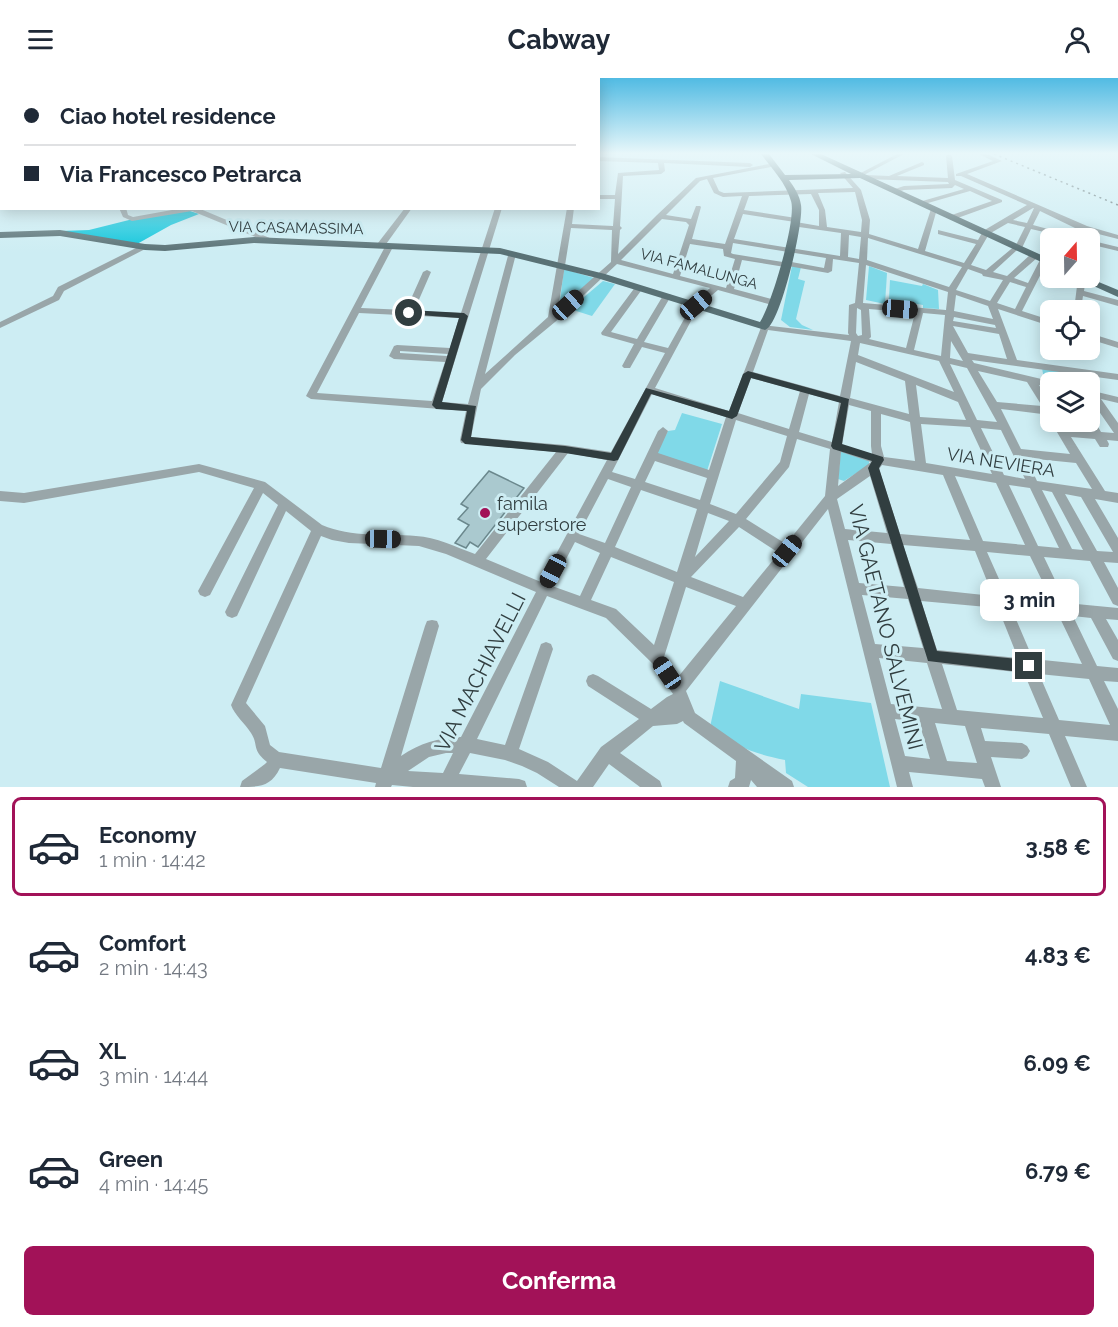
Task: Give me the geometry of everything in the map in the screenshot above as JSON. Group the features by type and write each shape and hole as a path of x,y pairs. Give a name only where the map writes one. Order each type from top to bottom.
{"main road":[{"path":"770,324 795,222 796,204 790,187"},
{"path":"885,187 1040,259"},
{"name":"VIA CASAMASSIMA","path":"0,234 60,233 145,247 165,248 239,241 273,241 485,249 561,265 696,305 770,324"},
{"path":"1100,286 1118,294"}],"street":[{"path":"614,261 618,228 619,187"},
{"path":"476,388 512,353 601,276 692,187"},
{"path":"712,187 718,194 746,195 794,193 818,187"},
{"path":"828,187 831,191"},
{"path":"857,187 866,220 859,305"},
{"path":"894,190 946,187"},
{"path":"967,187 999,202"},
{"path":"991,187 1059,219 1118,237"},
{"path":"813,189 858,190"},
{"path":"813,189 822,210 823,228"},
{"path":"921,203 971,189"},
{"path":"952,218 999,202 1006,194"},
{"path":"746,195 727,254 828,271 830,256"},
{"path":"600,196 618,197"},
{"path":"676,277 698,207"},
{"path":"921,254 934,209"},
{"path":"1035,209 1006,220 986,233 964,267 952,290 944,360 1118,725"},
{"path":"986,274 1017,248 1035,209"},
{"path":"123,210 125,216 132,219 187,210"},
{"path":"196,210 273,241"},
{"path":"408,210 386,245 356,310 311,396 473,408"},
{"path":"436,405 499,210"},
{"path":"552,320 571,210"},
{"path":"740,212 866,235 921,254 1030,286"},
{"path":"660,216 688,220 693,224"},
{"path":"1056,228 1059,219"},
{"path":"1006,220 1040,229"},
{"path":"568,226 618,228"},
{"path":"844,258 845,232"},
{"path":"941,232 980,243"},
{"path":"688,241 789,250 864,262 898,277 952,290 1040,320"},
{"path":"1100,246 1118,249"},
{"path":"0,325 56,298 61,289 145,247"},
{"path":"512,254 476,388 465,440 565,449 614,457"},
{"path":"729,291 739,257"},
{"name":"VIA FAMALUNGA","path":"614,261 776,303"},
{"path":"992,304 1007,280 1040,262"},
{"path":"1017,312 1040,266"},
{"path":"409,313 427,272"},
{"path":"639,288 605,333 670,352"},
{"path":"696,305 716,288"},
{"path":"1079,300 1081,288"},
{"path":"1080,292 1104,304 1118,303"},
{"path":"627,366 651,318 667,296"},
{"path":"992,304 1013,362"},
{"name":"VIA MACHIAVELLI","path":"448,780 544,589 696,305"},
{"path":"856,339 852,333 853,305 920,310 949,321 1000,327"},
{"path":"856,339 867,337 866,309 859,305"},
{"path":"356,310 464,316"},
{"path":"909,352 920,310"},
{"path":"949,321 994,405 1031,485 1068,554"},
{"path":"657,658 732,416 770,324 789,330 856,339 1040,382"},
{"name":"VIA GAETANO SALVEMINI","path":"856,339 831,477 831,497 905,787"},
{"path":"1100,339 1118,345"},
{"path":"397,348 452,355 393,356 397,348"},
{"path":"966,356 1118,377"},
{"path":"853,357 961,399"},
{"path":"1034,366 1034,381 1040,392"},
{"path":"748,374 916,420 1004,426"},
{"path":"910,379 921,467"},
{"name":"VIA NEVIERA","path":"649,390 836,446 876,464 921,467 1117,500"},
{"path":"682,578 738,520 784,464 805,390"},
{"path":"1100,396 1118,400"},
{"path":"994,405 1040,410"},
{"path":"1100,406 1118,431"},
{"path":"876,409 876,464 896,539 952,718"},
{"path":"583,603 636,484 663,431"},
{"path":"1063,432 1101,440 1118,437"},
{"path":"1063,432 1102,496"},
{"path":"1096,432 1101,440"},
{"path":"477,561 565,449"},
{"path":"1017,453 1079,459"},
{"path":"651,455 713,476"},
{"path":"583,787 607,753 653,719 677,716 680,694 745,604 831,497 876,464"},
{"path":"0,496 24,498 194,468 261,485 318,529 349,538 419,541 448,549 544,589 611,613 657,658 680,694 689,718 786,787"},
{"path":"948,472 1079,787"},
{"path":"605,474 704,506 738,520 787,551"},
{"path":"205,591 261,485"},
{"path":"1056,489 1118,600"},
{"path":"1085,493 1118,549"},
{"path":"232,612 284,504"},
{"path":"318,529 238,705 260,731 263,749 276,759 388,784 448,780 519,787"},
{"path":"840,534 1118,558"},
{"path":"572,536 745,604"},
{"path":"854,588 1118,614"},
{"path":"1095,612 1118,654"},
{"path":"388,784 432,626"},
{"path":"510,753 546,649"},
{"path":"870,650 1118,675"},
{"path":"593,681 653,719"},
{"path":"886,711 971,721 1118,733"},
{"path":"925,716 941,768"},
{"path":"971,721 991,780"},
{"path":"388,784 429,749 465,745 510,753 558,775 572,787"},
{"path":"980,748 1023,752"},
{"path":"607,753 654,787"},
{"path":"736,787 743,782 744,758"},
{"path":"744,758 752,772 768,787"},
{"path":"248,787 271,771 276,759"},
{"path":"899,763 941,768 991,780"}],"shaded area":[{"path":"187,210 199,214 171,225 137,244 60,231 89,230"},
{"path":"792,266 801,267 798,279 805,281 796,319 813,330 790,327 781,320"},
{"path":"869,266 887,273 885,304 866,300"},
{"path":"564,269 594,278 559,308"},
{"path":"890,280 922,286 923,284 938,290 939,309 923,308 923,305 889,299"},
{"path":"603,281 615,284 592,316 570,309"},
{"path":"1042,368 1066,372 1043,372"},
{"path":"682,413 722,424 707,471 656,454 668,431 675,430"},
{"path":"841,450 869,458 869,465 844,481 838,479"},
{"path":"720,681 799,709 801,694 871,703 890,787 808,787 786,773 785,760 754,752 729,740 710,727"}],"building":[{"name":"famila superstore","path":"489,471 524,488 478,547 470,542 466,548 455,543 469,525 458,519 468,508 461,504"}],"railway":[{"path":"1074,187 1118,205"}],"place":[{"name":"famila superstore","path":"485,513"}],"route":[{"path":"409,313 464,316 436,405 473,408 465,440 565,449 614,457 649,390 732,416 748,374 846,401 836,446 879,460 873,468 932,657 1029,666"}]}
